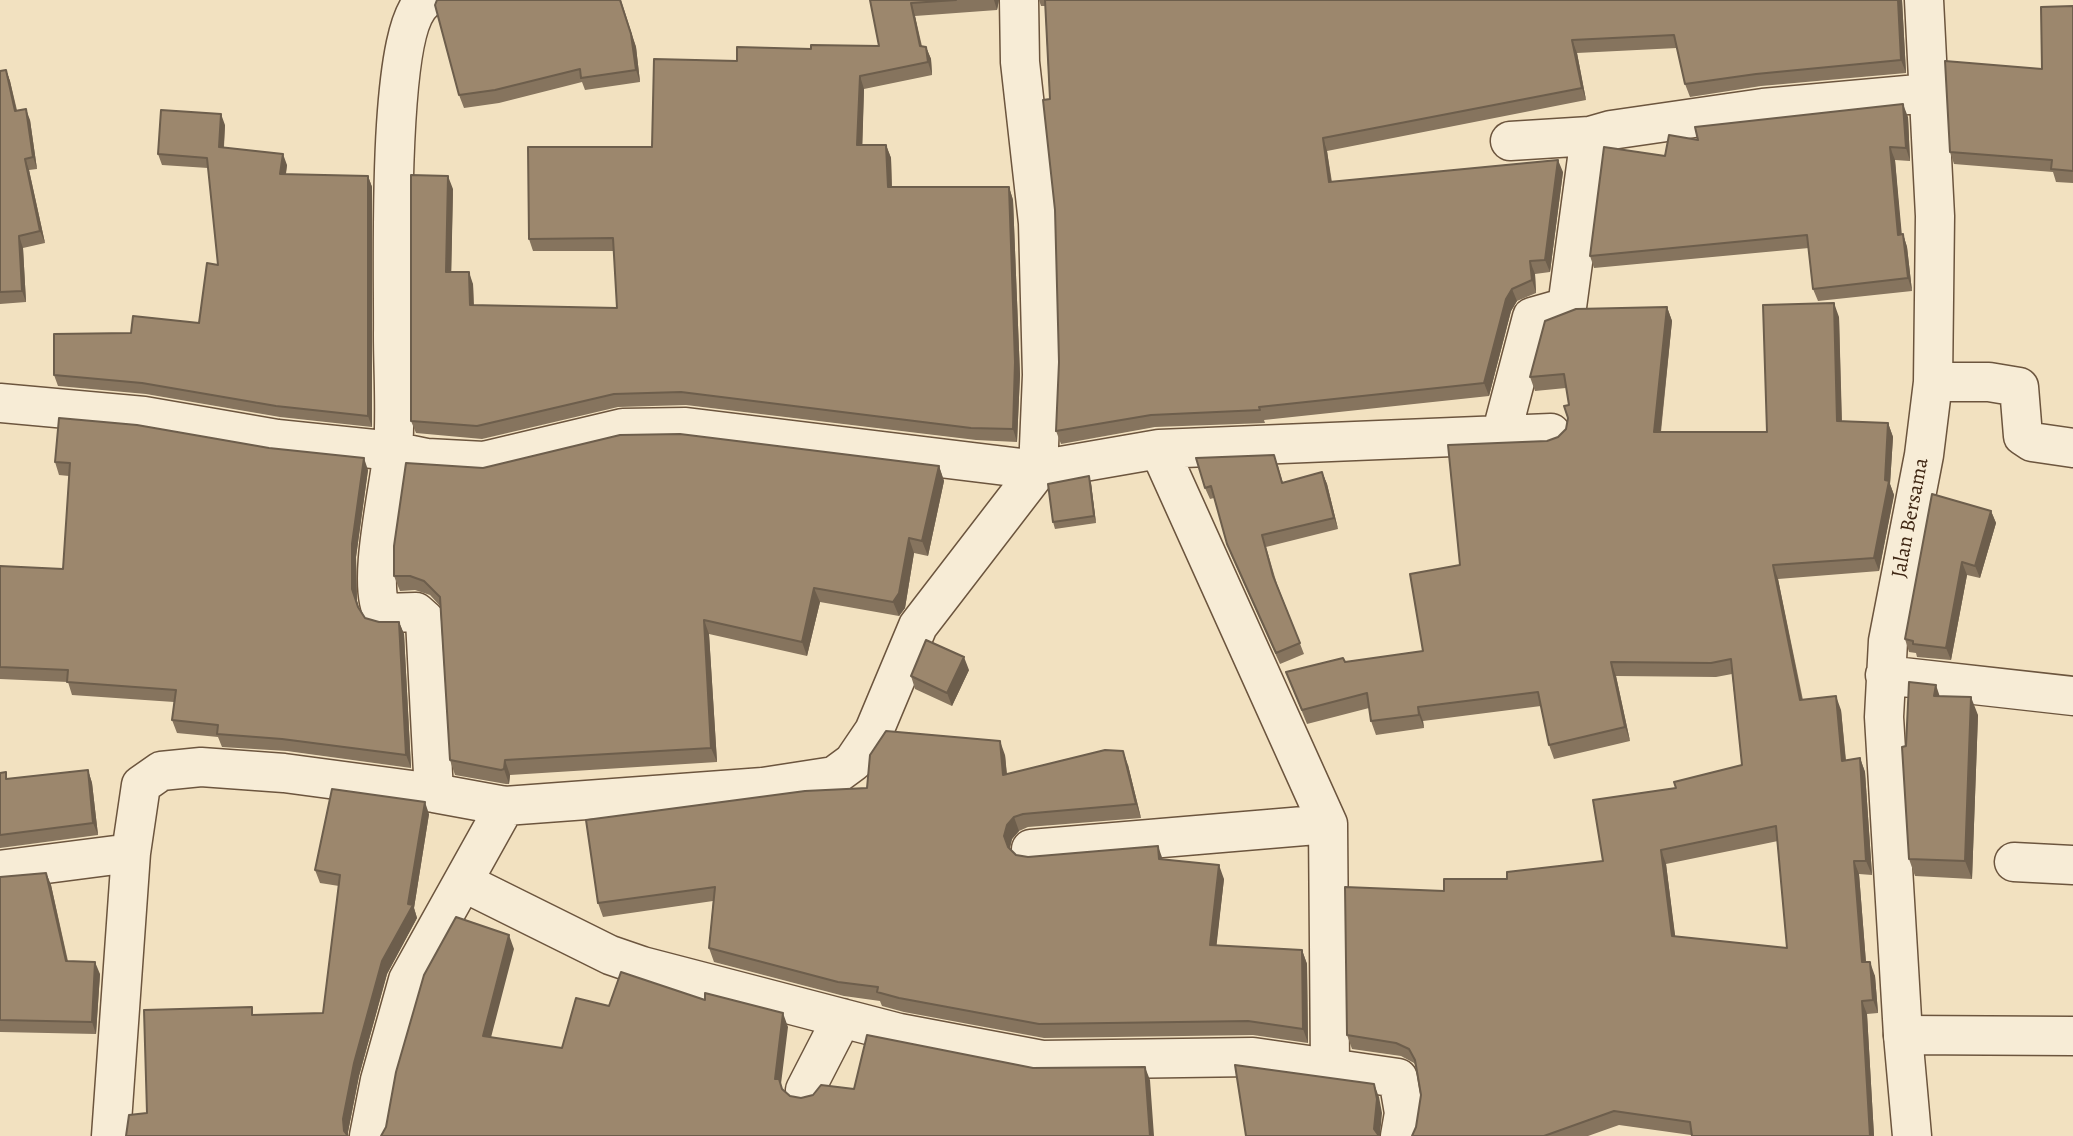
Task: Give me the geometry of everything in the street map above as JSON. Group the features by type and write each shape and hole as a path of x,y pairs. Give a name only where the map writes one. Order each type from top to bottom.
{"street":[{"path":"425,0 419,5 406,35 395,156 393,451 383,510 379,606 383,613 416,611 425,620 434,793"},
{"path":"111,1136 131,853 141,785 161,771 201,767 284,773 434,793 505,806 763,787 834,776 853,762 874,731 918,626 1038,470 1042,375 1038,223 1020,62 1019,0"},
{"name":"Jalan Bersama","path":"1912,1136 1902,1035 1885,776 1885,675 1899,578 1924,455 1933,383 1934,216 1924,0"},
{"path":"1510,141 1590,136 1611,130 1763,108 1929,93"},
{"path":"1501,435 1532,317 1567,307 1590,136"},
{"path":"1933,383 1989,382 2020,387 2022,436 2032,442 2073,448"},
{"path":"0,403 144,416 277,439 393,451 427,458 485,461 623,428 686,427 1038,470 1159,449 1551,433"},
{"path":"1159,449 1328,824 1330,1066"},
{"path":"1885,675 2073,696"},
{"path":"369,1136 380,1080 408,980 505,806"},
{"path":"1031,849 1328,824"},
{"path":"0,870 131,853"},
{"path":"2014,862 2073,865"},
{"path":"463,882 610,955 642,967 842,1018 1042,1060 1253,1057 1330,1066 1398,1078 1404,1113 1400,1136"},
{"path":"805,1090 842,1018"},
{"path":"1902,1035 2073,1036"}],"building":[{"path":"437,0 620,0 631,34 636,70 581,78 580,69 495,90 459,95 435,5"},
{"path":"870,0 956,0 911,3 920,46 926,47 928,62 860,76 857,145 886,145 888,187 1009,187 1015,362 1013,429 971,428 681,392 614,394 477,426 411,421 411,175 448,176 446,272 469,272 470,305 617,308 613,238 529,239 528,147 652,147 654,59 737,61 737,47 811,49 811,45 879,46"},
{"path":"1045,0 1898,0 1901,60 1685,84 1674,35 1572,40 1582,88 1323,138 1329,182 1558,160 1545,260 1530,261 1532,280 1512,289 1506,299 1484,383 1259,407 1260,410 1151,415 1056,431 1059,362 1055,210 1043,100 1050,99"},
{"path":"2073,6 2073,171 2051,169 2052,160 1950,152 1945,61 2042,69 2041,7"},
{"path":"6,70 15,111 26,109 33,157 25,159 40,231 19,236 22,291 0,292 0,71"},
{"path":"1903,104 1906,148 1890,147 1898,235 1903,234 1908,278 1813,289 1807,235 1590,256 1604,147 1665,156 1669,135 1698,140 1695,127"},
{"path":"161,110 221,114 219,147 283,154 280,174 368,176 368,416 276,406 142,383 54,375 54,334 131,333 133,316 199,323 207,263 218,265 207,158 158,154"},
{"path":"1834,303 1837,421 1888,423 1885,480 1889,481 1874,558 1773,565 1800,700 1836,696 1842,761 1860,758 1866,861 1854,861 1862,962 1870,962 1873,1000 1862,1001 1870,1136 1692,1136 1690,1122 1614,1111 1544,1136 1412,1136 1421,1095 1415,1060 1409,1049 1396,1043 1347,1035 1345,887 1444,891 1444,879 1507,879 1507,872 1603,861 1593,800 1676,788 1674,782 1742,765 1731,659 1711,663 1611,662 1625,727 1549,745 1538,692 1418,707 1419,715 1371,721 1367,693 1302,710 1286,672 1343,658 1345,662 1423,651 1410,574 1460,565 1448,445 1547,441 1558,437 1566,429 1568,418 1564,406 1569,405 1564,374 1530,377 1545,321 1576,309 1667,307 1654,432 1767,432 1763,305","holes":["1776,826 1787,948 1672,936 1661,850"]},
{"path":"59,418 137,425 269,448 364,458 352,544 352,589 365,618 379,622 399,622 406,755 282,739 217,734 218,725 172,720 176,690 67,682 68,670 0,667 0,566 63,569 70,463 55,462"},
{"path":"680,434 939,466 922,541 909,538 899,593 893,602 814,588 802,642 704,620 711,748 505,760 504,769 501,770 450,760 440,597 424,581 410,576 394,576 394,546 406,463 483,468 620,435"},
{"path":"1274,455 1282,483 1322,472 1334,518 1262,535 1273,576 1300,643 1276,653 1227,544 1211,486 1205,488 1196,458"},
{"path":"1089,476 1094,516 1053,522 1048,484"},
{"path":"1932,494 1991,511 1975,566 1962,562 1946,648 1913,644 1913,641 1905,639"},
{"path":"926,640 964,657 947,693 911,676"},
{"path":"1909,682 1936,685 1934,696 1971,697 1965,861 1909,859 1902,747 1906,746"},
{"path":"886,731 1000,741 1003,775 1105,750 1123,751 1136,804 1014,817 1007,825 1004,836 1008,847 1016,855 1028,857 1158,846 1159,859 1219,865 1210,945 1302,950 1303,1029 1248,1021 1039,1024 899,998 877,992 878,987 838,982 709,948 715,887 598,903 586,820 805,791 867,788 870,755"},
{"path":"88,770 93,823 0,835 0,773 6,772 6,779"},
{"path":"332,789 425,802 408,904 413,905 382,961 354,1063 343,1119 344,1131 348,1136 126,1136 129,1115 147,1113 144,1010 252,1007 252,1015 323,1013 340,875 315,870"},
{"path":"46,873 66,961 95,962 92,1022 0,1020 0,877"},
{"path":"456,917 509,935 483,1036 562,1048 576,998 609,1006 621,972 705,1000 705,993 783,1013 775,1079 779,1079 782,1089 790,1096 801,1098 813,1095 821,1085 854,1089 867,1035 1033,1068 1145,1067 1150,1136 381,1136 386,1127 396,1072 424,975"},
{"path":"1235,1065 1374,1084 1377,1099 1374,1129 1379,1136 1246,1136"}]}
